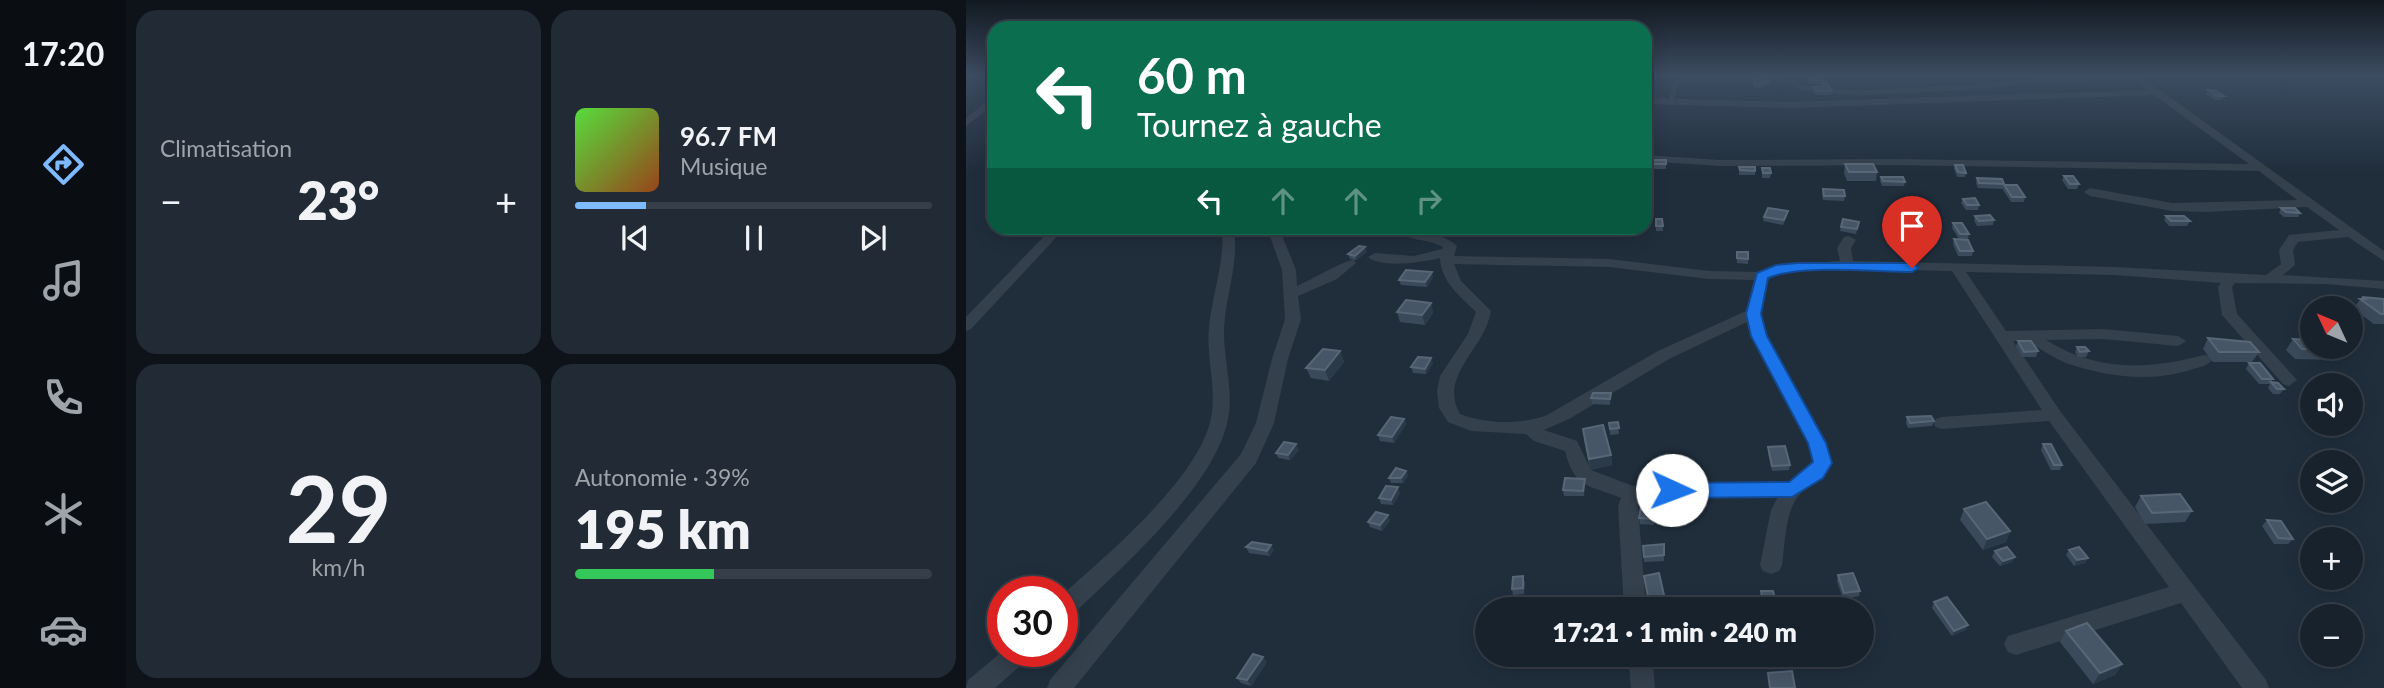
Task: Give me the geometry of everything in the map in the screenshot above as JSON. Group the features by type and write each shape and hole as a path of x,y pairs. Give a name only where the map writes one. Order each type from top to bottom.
{"street":[{"path":"966,123 985,107"},
{"path":"2178,107 2384,257"},
{"path":"1652,158 1720,163 1878,162 2262,168"},
{"path":"2090,192 2172,207 2308,203"},
{"path":"2271,278 2288,265 2286,250 2294,238 2351,233"},
{"path":"966,326 1052,235"},
{"path":"1078,594 1167,507 1205,453 1220,421 1221,383 1216,356 1217,324 1228,259 1228,235"},
{"path":"1059,688 1249,458 1265,423 1280,359 1293,319 1289,270 1276,235"},
{"path":"1412,235 1444,240 1450,246 1447,256 1453,280 1463,295 1484,311 1476,334 1448,376 1445,391 1448,408 1454,418 1471,425 1530,428 1564,416 1601,390 1669,352 1753,314"},
{"path":"1847,265 1844,247 1849,240"},
{"path":"1375,257 1414,260 1447,256 1609,263 1681,273 1762,276 1776,269 1847,265 1958,270 2115,271 2384,285"},
{"path":"1291,294 1332,276 1349,263"},
{"path":"1958,270 2054,415 2257,688"},
{"path":"1762,276 1753,314 1759,336 1817,443 1823,463 1816,473 1792,489 1781,510 1771,565"},
{"path":"2231,279 2225,287 2230,315 2289,380"},
{"path":"2003,336 2103,334 2178,341"},
{"path":"2030,337 2062,356 2124,371 2186,367 2204,360"},
{"path":"1942,423 2054,415"},
{"path":"1530,428 1540,436 1571,446 1578,468 1584,475 1632,494 1651,490 1792,489"},
{"path":"1632,494 1628,506 1634,597"},
{"path":"2017,644 2184,593"},
{"path":"977,688 1001,667"},
{"path":"1641,667 1643,688"}],"building":[{"path":"1652,160 1666,160 1666,164 1652,164"},
{"path":"1845,164 1873,164 1877,172 1849,172"},
{"path":"1955,165 1963,165 1966,173 1958,172"},
{"path":"1739,167 1755,167 1755,171 1740,170"},
{"path":"1762,168 1770,168 1771,173 1763,173"},
{"path":"2064,176 2073,176 2079,184 2070,184"},
{"path":"1881,177 1903,177 1905,182 1883,181"},
{"path":"1977,178 2002,179 2004,184 1979,183"},
{"path":"2004,185 2017,185 2025,197 2012,197"},
{"path":"1823,189 1844,190 1845,196 1824,196"},
{"path":"1975,198 1979,205 1967,205 1963,199"},
{"path":"1768,208 1788,211 1784,220 1764,217"},
{"path":"2281,208 2295,208 2300,213 2286,212"},
{"path":"1990,215 1994,220 1979,221 1975,216"},
{"path":"2166,216 2184,216 2190,221 2171,221"},
{"path":"1656,219 1662,219 1663,226 1656,226"},
{"path":"1843,219 1859,222 1857,229 1841,227"},
{"path":"1953,223 1962,223 1969,234 1960,234"},
{"path":"1954,239 1968,240 1973,251 1960,251"},
{"path":"1359,246 1365,247 1355,256 1348,254"},
{"path":"1737,252 1748,252 1748,259 1737,258"},
{"path":"1406,270 1432,272 1425,282 1399,280"},
{"path":"2363,297 2384,299 2384,314 2363,301"},
{"path":"1406,300 1431,303 1422,315 1397,312"},
{"path":"2208,338 2250,342 2259,352 2219,352"},
{"path":"2018,341 2031,341 2038,351 2024,352"},
{"path":"2077,347 2085,347 2089,351 2080,352"},
{"path":"1323,349 1340,351 1325,370 1306,368"},
{"path":"1418,357 1431,358 1425,369 1411,367"},
{"path":"2249,363 2260,363 2273,379 2262,379"},
{"path":"2271,382 2278,383 2284,389 2277,389"},
{"path":"1593,393 1611,393 1610,399 1591,398"},
{"path":"1931,416 1934,421 1910,423 1907,417"},
{"path":"1391,417 1404,419 1392,437 1378,435"},
{"path":"1618,422 1619,428 1610,429 1609,423"},
{"path":"1603,425 1611,455 1589,459 1583,429"},
{"path":"1284,442 1296,444 1288,455 1276,453"},
{"path":"2043,444 2051,444 2062,465 2054,465"},
{"path":"1785,446 1790,465 1772,466 1768,447"},
{"path":"1396,468 1406,471 1401,478 1389,478"},
{"path":"1565,478 1585,479 1583,491 1563,490"},
{"path":"1386,486 1398,487 1391,500 1379,498"},
{"path":"1643,494 1657,495 1654,519 1639,518"},
{"path":"2180,494 2192,511 2152,513 2141,496"},
{"path":"1986,502 2010,531 1987,539 1964,509"},
{"path":"1376,512 1388,515 1380,525 1368,522"},
{"path":"2267,520 2281,521 2293,539 2278,538"},
{"path":"1252,542 1271,545 1267,551 1246,547"},
{"path":"1664,544 1664,555 1644,557 1643,546"},
{"path":"2007,547 2015,557 2003,561 1995,551"},
{"path":"2079,547 2088,558 2077,560 2069,550"},
{"path":"1659,573 1664,597 1648,597 1644,576"},
{"path":"1853,573 1860,591 1844,593 1838,575"},
{"path":"1523,576 1523,588 1512,589 1513,577"},
{"path":"1761,591 1773,591 1775,597 1762,597"},
{"path":"1947,597 1968,625 1954,631 1934,602"},
{"path":"2087,623 2122,664 2100,673 2066,631"},
{"path":"1253,654 1263,657 1247,680 1237,678"},
{"path":"1792,671 1795,688 1770,688 1768,673"}],"route":[{"path":"1672,490 1719,492 1792,489 1816,473 1823,463 1817,443 1759,336 1753,314 1762,276 1776,269 1798,267 1847,265 1912,268"}]}
